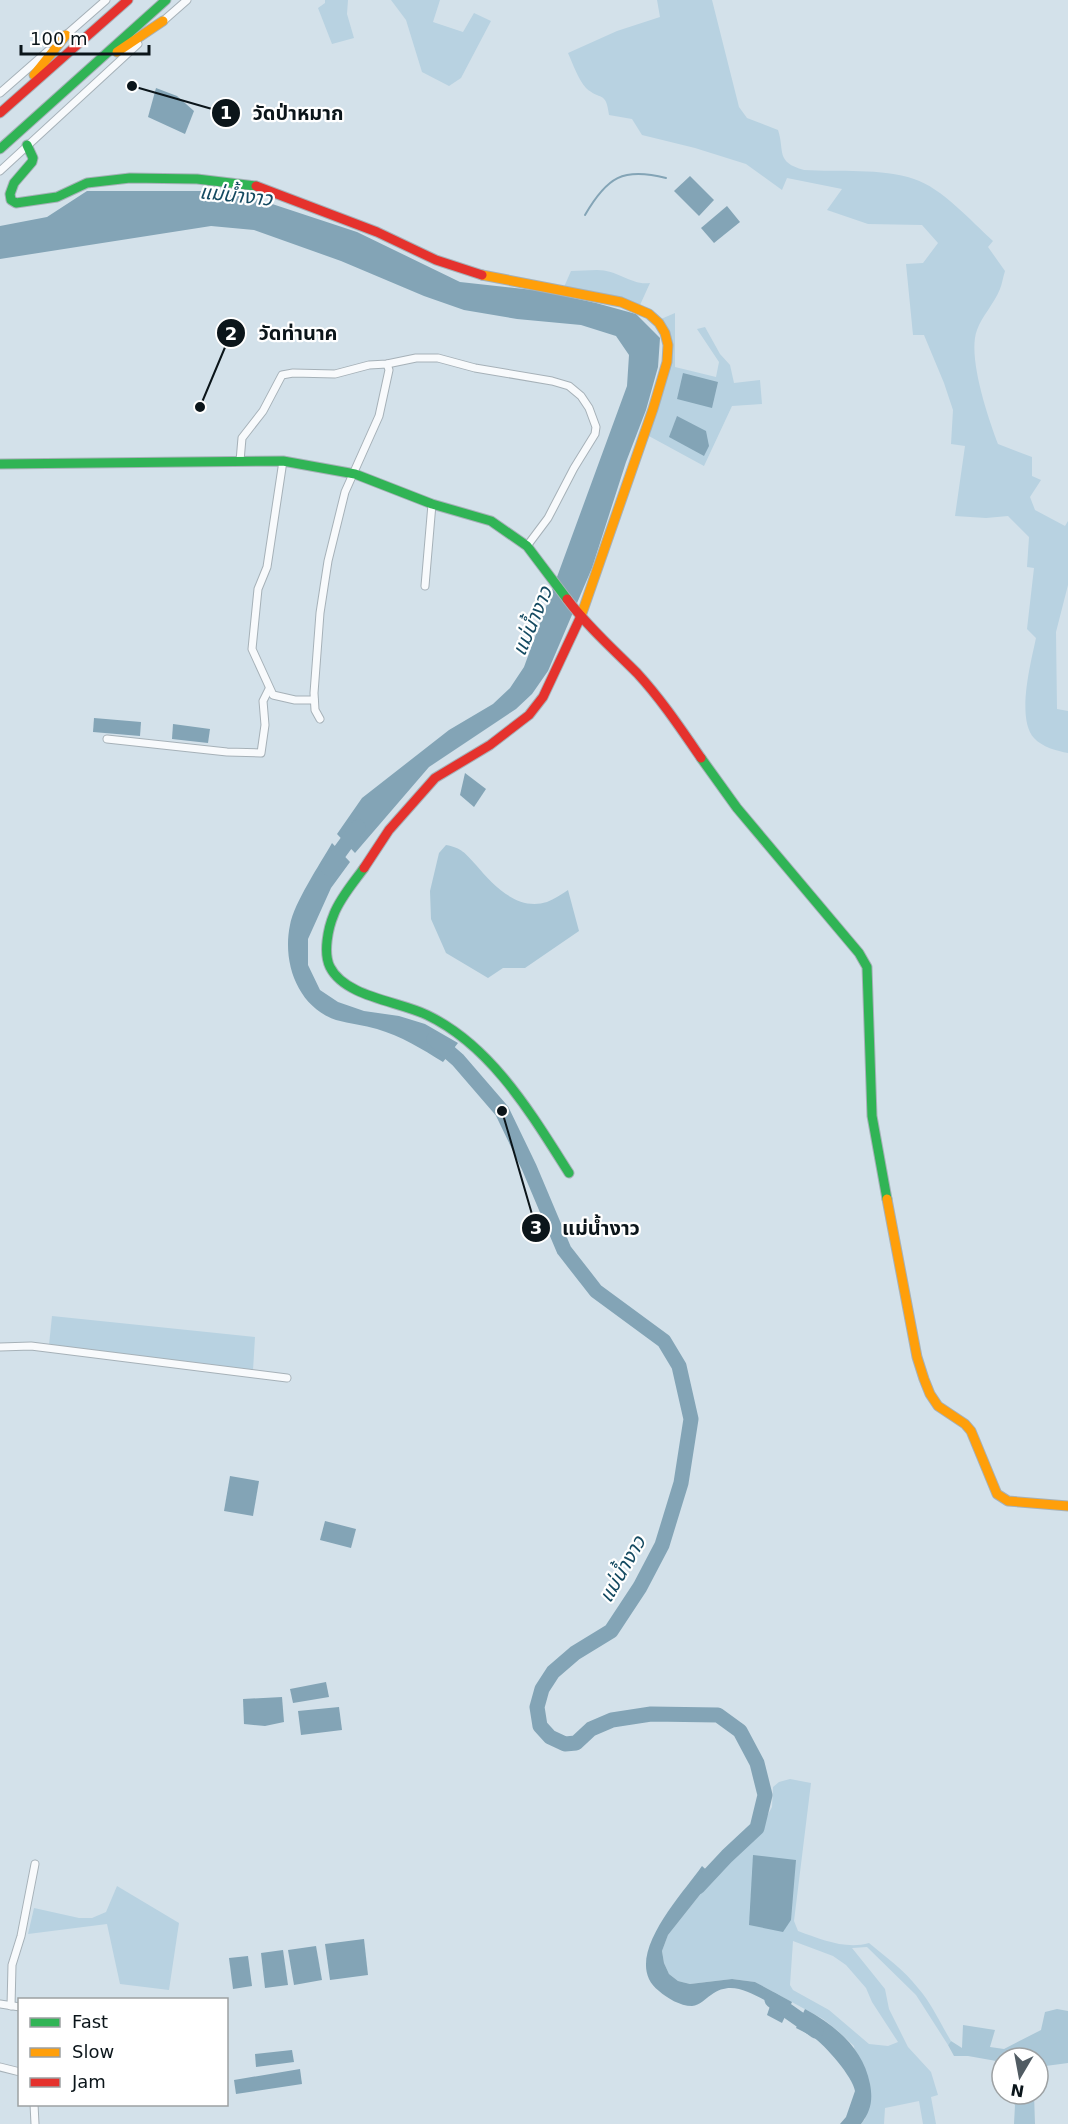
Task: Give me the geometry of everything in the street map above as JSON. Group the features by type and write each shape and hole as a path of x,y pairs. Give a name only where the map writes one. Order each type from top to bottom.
{"main road":[{"path":"0,113 128,0"},
{"path":"0,149 166,0"},
{"path":"72,84 163,21"},
{"path":"12,102 66,35"},
{"path":"27,145 33,158 32,162 11,186 9,193 11,200 16,203 64,195 91,182 148,178 240,183 259,187 377,232 436,260 478,274 621,302 649,314 665,333 668,345 667,362 653,409 580,616 543,697 535,709 490,745 441,773 389,830 334,913 329,925 327,954 334,975 344,984 356,990 430,1017 481,1053 519,1095 569,1173"},
{"path":"0,464 282,461 355,474 432,504 491,521 527,546 580,616 638,675 668,711 737,808 859,953 867,967 872,1116 917,1357 929,1391 936,1404 965,1424 970,1431 997,1494 1002,1499 1068,1506"}],"street":[{"path":"0,93 106,0"},
{"path":"0,171 187,0"},
{"path":"240,462 242,438 263,411 282,375 335,374 369,365 416,358 438,358 475,368 552,381 569,386 581,396 590,408 596,427 595,434 548,518 527,546"},
{"path":"320,719 315,710 314,700 320,613 328,561 345,492 379,416 389,370 387,364"},
{"path":"282,461 267,567 258,589 252,649 273,696 314,700"},
{"path":"425,586 432,504"},
{"path":"106,739 228,752 261,753 265,725 264,701 269,689"},
{"path":"0,1347 31,1346 287,1378"},
{"path":"0,2004 15,2007 12,1965 21,1936 35,1864"},
{"path":"0,2067 18,2072"},
{"path":"34,2106 35,2124"}],"shaded area":[{"path":"325,0 348,0 347,14 354,38 332,44 318,8 325,3"},
{"path":"391,0 440,0 433,22 463,32 474,13 491,21 461,78 449,86 422,72 406,20"},
{"path":"657,0 712,0 739,107 747,118 778,130 783,155 789,163 804,170 888,173 925,183 946,197 993,241 988,247 1005,271 1001,287 977,330 975,355 977,371 984,403 998,444 1032,457 1032,476 1041,480 1030,497 1035,510 1065,526 1068,521 1068,585 1056,632 1057,709 1068,711 1068,753 1050,748 1037,741 1029,729 1026,717 1026,690 1036,638 1027,629 1034,568 1027,567 1029,537 1008,516 986,518 955,516 965,446 951,444 953,410 944,383 924,335 913,335 906,264 923,263 938,243 922,225 868,224 827,210 842,189 787,178 782,190 746,164 642,135 632,119 609,115 604,99 583,85 568,53 617,31 660,17"},
{"path":"156,88 177,96 194,111 185,134 148,117"},
{"path":"690,176 714,200 699,216 674,191"},
{"path":"87,191 200,191 254,198 357,232 460,282 542,291 636,314 660,338 658,367 646,410 626,462 592,568 548,671 532,694 516,709 429,767 355,853 337,834 362,798 449,730 493,704 510,688 524,667 627,386 629,355 616,336 581,325 517,319 464,310 341,261 254,230 211,226 0,259 0,226 47,217"},
{"path":"727,206 740,222 714,243 701,228"},
{"path":"571,271 612,272 638,282 650,283 640,305 597,292 564,287"},
{"path":"675,313 675,367 716,377 719,362 697,329 705,327 720,354 730,365 734,383 760,380 762,404 732,406 704,466 647,435 670,339 668,328 661,319"},
{"path":"683,373 718,382 712,408 677,399"},
{"path":"677,416 706,431 709,446 704,456 669,437"},
{"path":"94,718 141,722 140,736 93,732"},
{"path":"173,724 210,729 208,743 172,739"},
{"path":"465,773 486,789 474,807 460,795"},
{"path":"332,843 350,862 331,888 308,939 308,965 320,990 338,1002 364,1011 399,1016 425,1024 458,1043 443,1062 394,1035 336,1020 323,1014 312,1005 296,982 288,954 292,916"},
{"path":"446,845 463,852 490,881 516,900 536,904 547,902 568,890 579,931 525,968 503,968 488,978 446,953 431,919 430,891 439,853"},
{"path":"52,1316 255,1337 253,1370 49,1345"},
{"path":"230,1476 259,1481 253,1516 224,1511"},
{"path":"325,1521 356,1529 351,1548 320,1540"},
{"path":"326,1682 329,1697 293,1703 290,1689"},
{"path":"282,1697 284,1722 265,1726 244,1724 243,1699"},
{"path":"339,1707 342,1730 301,1735 298,1711"},
{"path":"790,1779 811,1783 794,1921 798,1931 842,1944 869,1943 913,1981 928,2000 951,2041 948,2045 916,1995 867,1947 852,1948 885,1989 889,2009 908,2047 931,2072 938,2095 931,2097 936,2124 923,2124 919,2101 885,2108 884,2124 861,2124 865,2119 854,2046 823,2019 755,1982 732,1979 690,1984 678,1981 669,1974 662,1951 668,1935 714,1877 759,1831 772,1807 773,1787 779,1782","holes":["793,1941 833,1956 846,1965 866,1988 872,2002 898,2042 888,2046 869,2044 829,2010 793,1990 790,1985"]},
{"path":"753,1855 796,1860 791,1920 783,1932 749,1925"},
{"path":"702,1866 714,1877 668,1935 662,1951 669,1974 678,1981 690,1984 732,1979 755,1982 792,2002 782,2023 767,2015 771,2003 749,1992 726,1988 698,2004 687,2006 659,1991 649,1978 646,1962 650,1945 658,1928"},
{"path":"117,1886 179,1923 169,1990 120,1984 107,1924 28,1934 34,1908 79,1918 92,1918 106,1912"},
{"path":"364,1939 368,1975 330,1980 325,1944"},
{"path":"316,1946 322,1980 294,1985 288,1950"},
{"path":"283,1950 288,1985 265,1988 261,1953"},
{"path":"248,1956 252,1986 233,1989 229,1958"},
{"path":"805,2009 846,2039 861,2059 870,2084 871,2095 869,2110 861,2124 840,2124 846,2117 855,2091 844,2070 831,2054 813,2037 796,2028"},
{"path":"1057,2009 1068,2011 1068,2063 1050,2065 1050,2046 1010,2046 1041,2030 1045,2012"},
{"path":"963,2025 995,2030 990,2046 990,2060 954,2056 948,2045 951,2041 962,2048"},
{"path":"292,2050 294,2062 256,2067 255,2054"},
{"path":"300,2069 302,2084 236,2094 234,2080"},
{"path":"1015,2106 1034,2106 1035,2124 1014,2124"}],"waterway":[{"path":"585,215 601,192 618,178 638,174 666,178"},
{"name":"แม่น้ำงาว","path":"328,868 358,827"},
{"name":"แม่น้ำงาว","path":"434,1039 458,1060 502,1111 529,1167 564,1250 596,1291 664,1341 679,1366 691,1419 681,1483 662,1545 640,1587 611,1631 575,1653 553,1672 542,1689 537,1707 540,1726 550,1737 565,1744 576,1743 591,1729 612,1720 651,1714 718,1715 740,1731 757,1763 765,1795 757,1828 698,1887"},
{"name":"แม่น้ำงาว","path":"772,2000 816,2031"}],"traffic: fast":[{"path":"0,149 166,0"},
{"path":"27,145 33,158 14,183 10,194 11,200 16,203 57,197 87,183 130,178 197,179 256,186"},
{"path":"0,464 283,461 355,474 432,504 491,521 527,546 567,599"},
{"path":"701,758 737,808 859,953 867,967 872,1116 887,1199"},
{"path":"364,868 343,896 332,920 327,948 330,967 347,985 373,997 427,1015 450,1028 471,1045 509,1084 569,1173"}],"traffic: slow":[{"path":"117,52 163,21"},
{"path":"34,75 66,35"},
{"path":"482,275 621,302 649,314 659,323 665,333 668,345 667,362 653,409 581,616"},
{"path":"887,1199 917,1357 930,1394 938,1406 965,1424 971,1431 997,1494 1008,1501 1068,1506"}],"traffic: jam":[{"path":"0,113 128,0"},
{"path":"256,186 377,232 436,260 482,275"},
{"path":"567,599 646,683 671,714 701,758"},
{"path":"364,868 389,830 435,778 490,745 529,715 543,697 581,616"}],"place":[{"name":"วัดป่าหมาก","path":"132,86"},
{"name":"วัดท่านาค","path":"200,407"},
{"name":"แม่น้ำงาว","path":"502,1111"}]}
